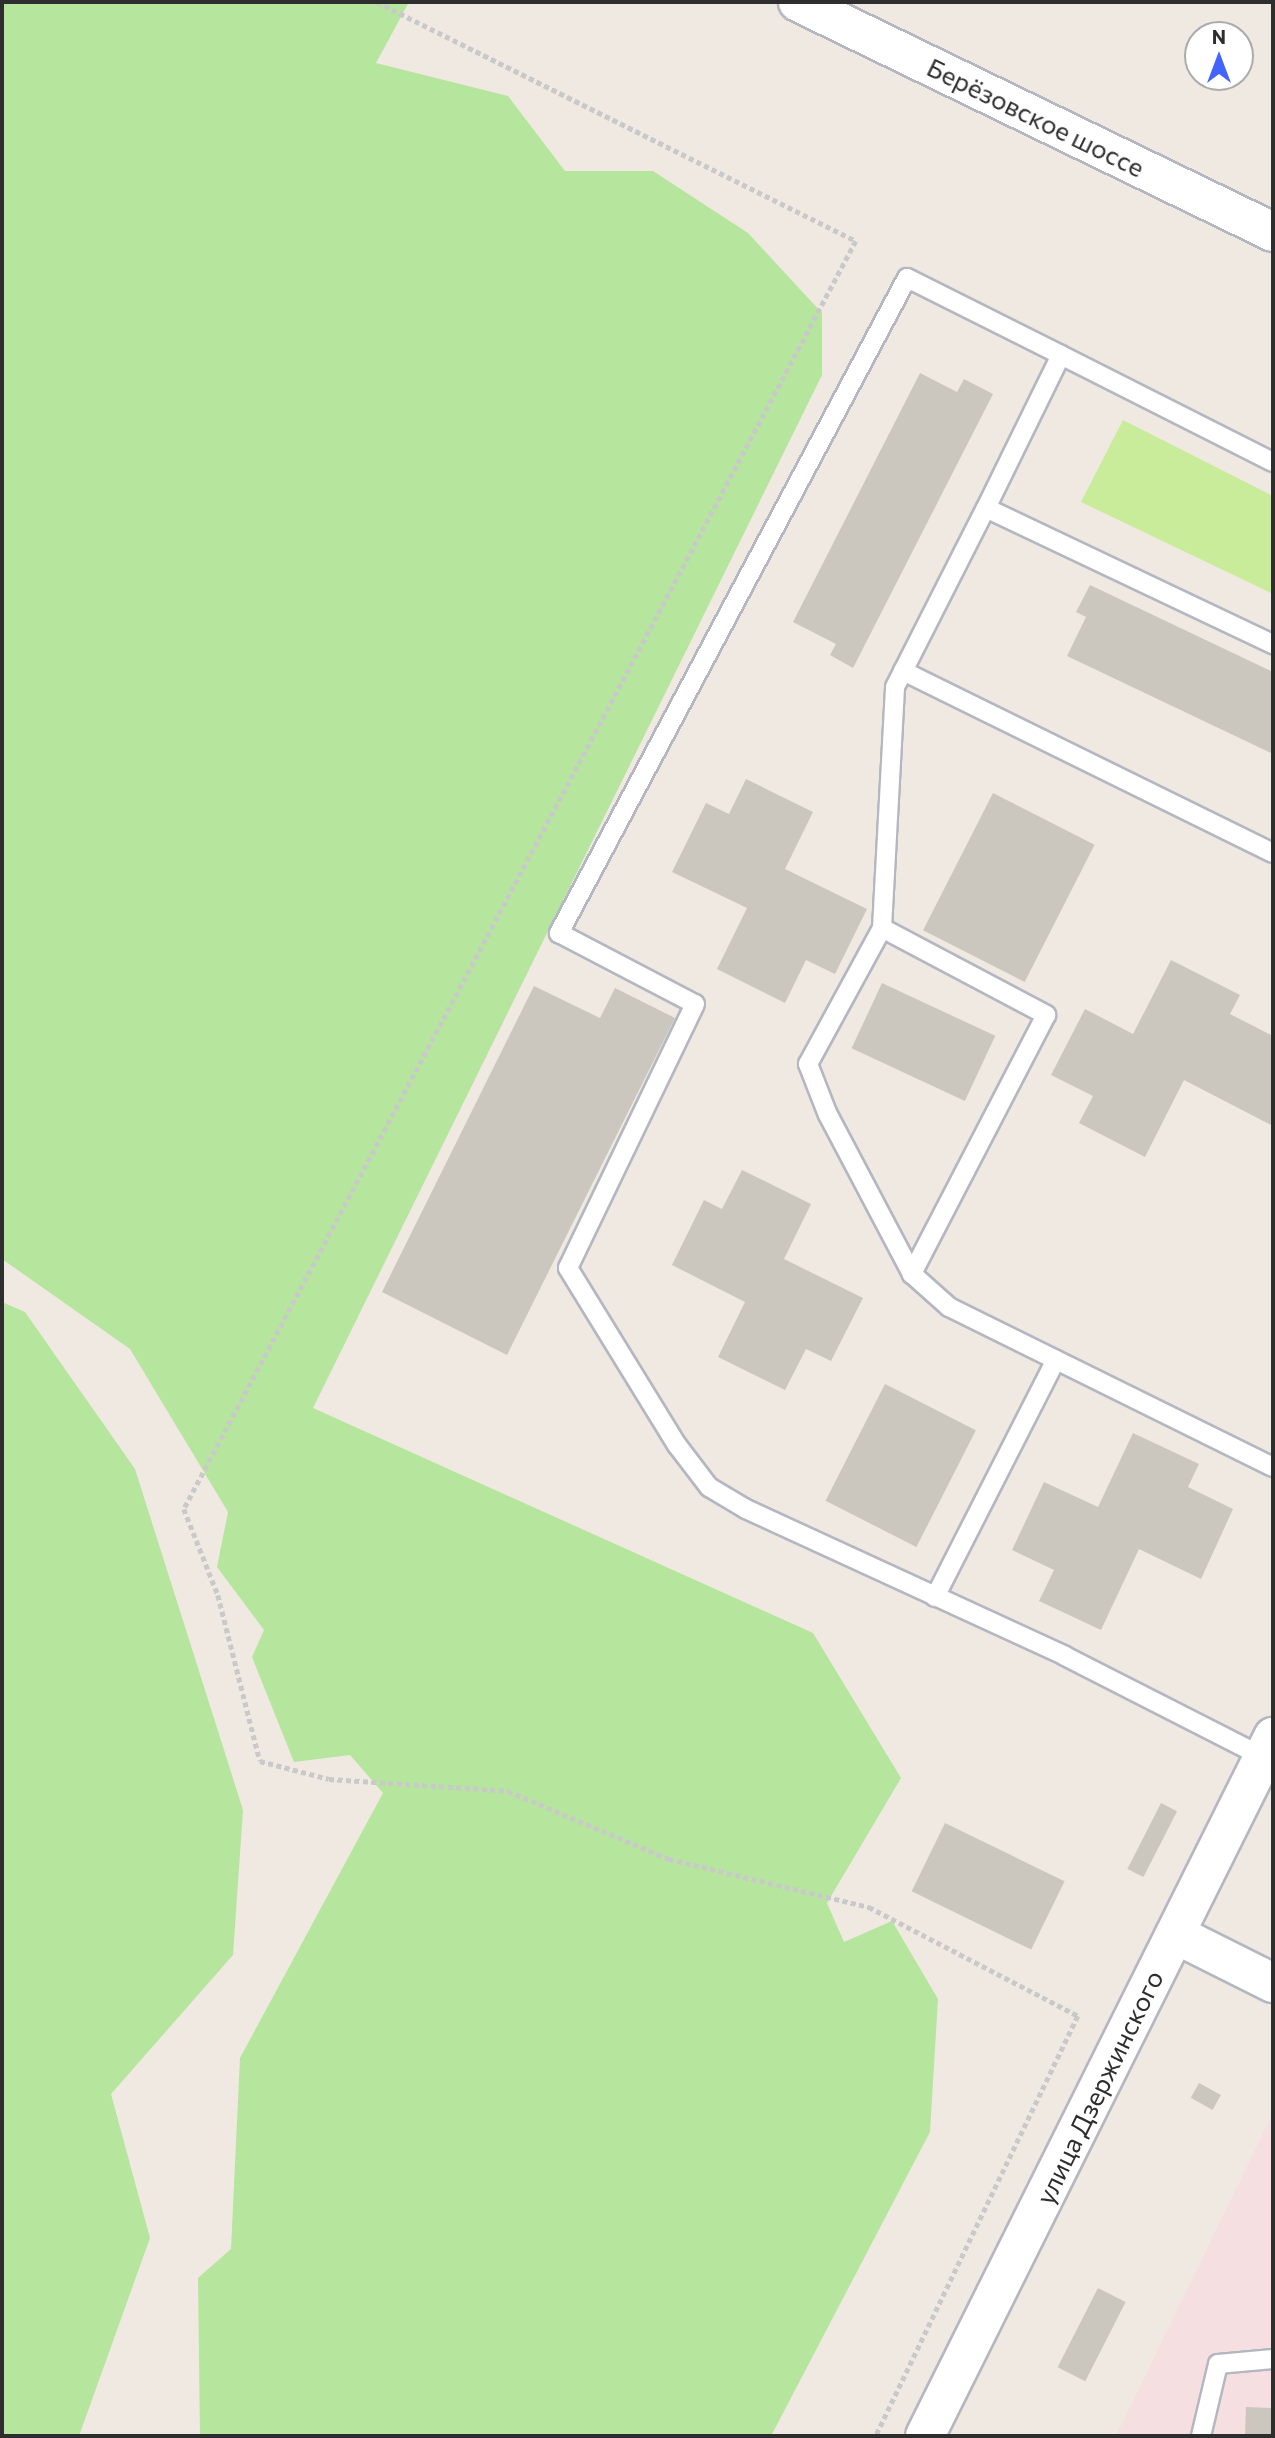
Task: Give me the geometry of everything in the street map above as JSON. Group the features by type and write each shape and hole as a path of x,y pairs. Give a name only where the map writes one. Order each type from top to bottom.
{"main road":[{"name":"Берёзовское шоссе","path":"798,2 1273,232"},
{"name":"улица Дзержинского","path":"925,2436 1268,1747"},
{"path":"1175,1934 1273,1983"}],"lane":[{"path":"1268,1747 935,1597 746,1509 709,1487 677,1445 568,1268 695,1004 559,933 907,278 1273,461"},
{"path":"1061,355 895,687 882,928 808,1064 828,1115 912,1273 949,1307 1273,1467"},
{"path":"986,508 1273,644"},
{"path":"903,671 1273,853"},
{"path":"882,928 1046,1015 912,1273"},
{"path":"935,1597 1056,1360"},
{"path":"1201,2436 1218,2364 1273,2359"}],"shaded area":[{"path":"1273,2113 1273,2436 1116,2436"}],"green space":[{"path":"2,2 409,2 376,63 508,96 565,171 653,171 748,233 822,313 822,375 313,1408 813,1633 901,1778 827,1903 844,1942 892,1921 938,1999 930,2132 771,2436 200,2436 198,2278 231,2249 240,2058 383,1793 350,1755 294,1762 252,1657 264,1630 217,1567 228,1512 130,1349 2,1259"},
{"path":"1123,420 1273,496 1273,594 1081,502"},
{"path":"2,1302 25,1312 135,1469 243,1810 233,1955 111,2094 150,2238 79,2436 2,2436"}],"building":[{"path":"920,373 957,392 964,379 993,394 853,668 830,655 836,644 793,622"},
{"path":"1090,585 1273,672 1273,754 1067,656 1086,617 1076,612"},
{"path":"746,779 813,812 785,869 867,909 835,974 806,960 785,1003 717,969 747,908 672,872 706,803 729,814"},
{"path":"993,793 1095,845 1025,982 923,930"},
{"path":"1171,960 1240,995 1230,1014 1273,1036 1273,1126 1184,1080 1145,1157 1079,1123 1093,1096 1051,1075 1085,1009 1133,1034"},
{"path":"882,983 995,1036 965,1101 852,1048"},
{"path":"534,986 600,1018 615,988 675,1018 507,1355 382,1292"},
{"path":"742,1170 811,1204 784,1259 863,1298 831,1361 806,1349 785,1390 718,1357 745,1302 672,1265 704,1200 722,1209"},
{"path":"885,1384 976,1430 916,1547 826,1501"},
{"path":"1133,1433 1199,1464 1188,1487 1233,1509 1201,1579 1139,1549 1101,1630 1039,1601 1054,1570 1012,1550 1044,1482 1098,1507"},
{"path":"1161,1803 1177,1811 1143,1877 1127,1869"},
{"path":"945,1823 1065,1881 1031,1950 912,1891"},
{"path":"1199,2083 1221,2095 1213,2110 1191,2098"},
{"path":"1098,2288 1126,2302 1085,2381 1058,2367"},
{"path":"1246,2407 1273,2408 1272,2436 1245,2436"}]}
